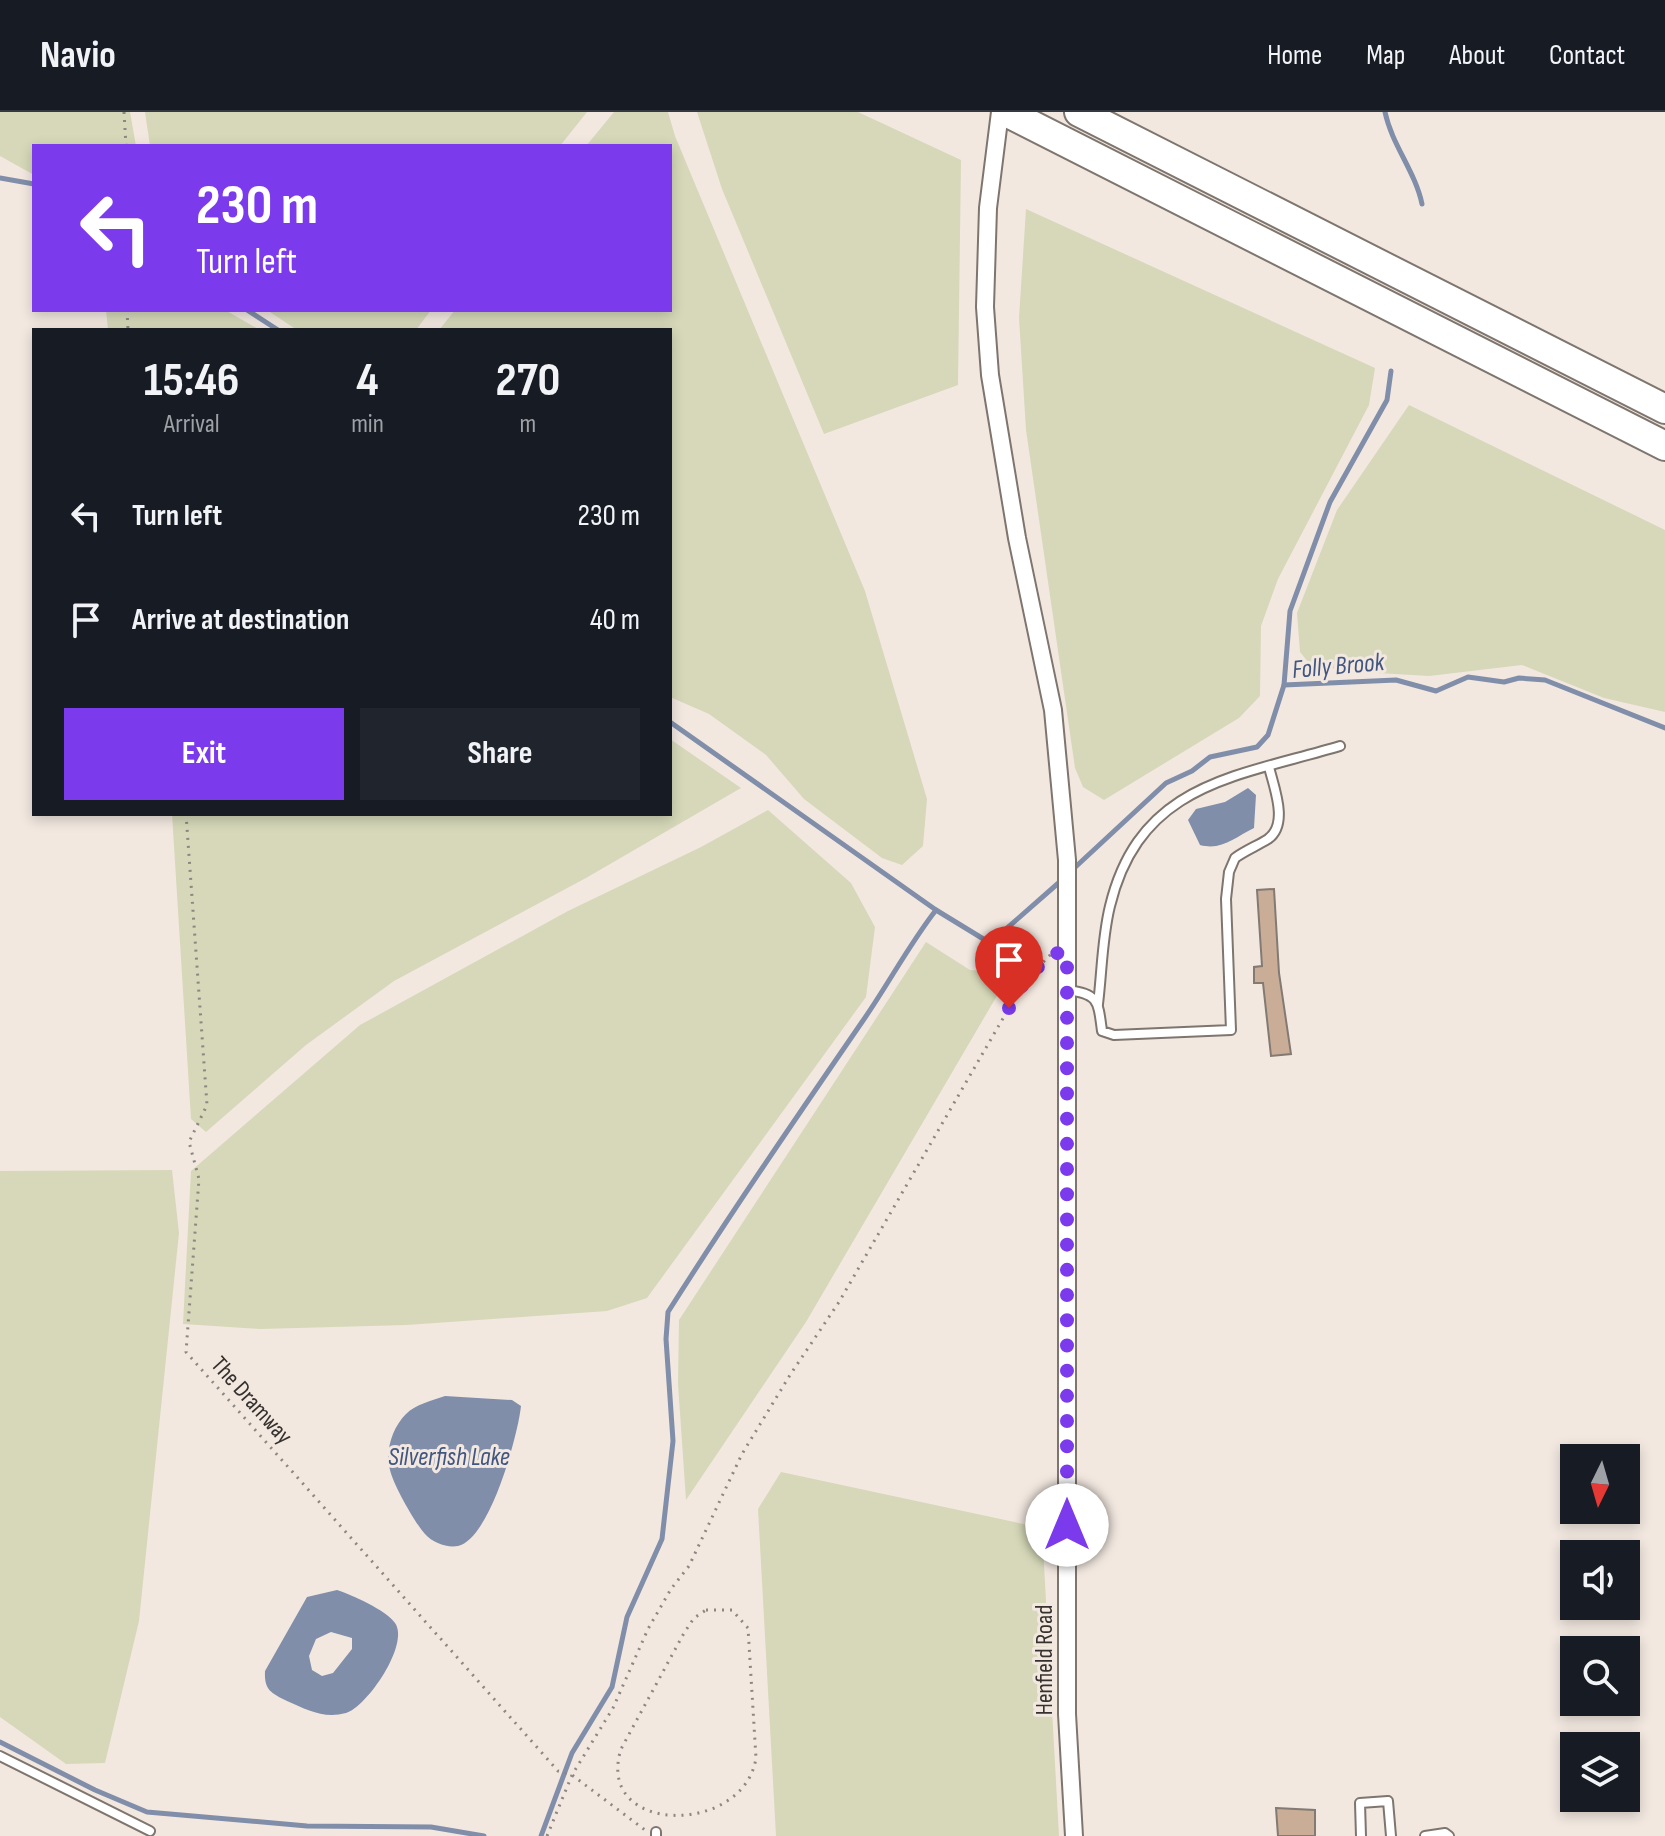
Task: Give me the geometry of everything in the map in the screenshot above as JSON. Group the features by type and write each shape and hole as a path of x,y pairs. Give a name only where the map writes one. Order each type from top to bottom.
{"highway":[{"path":"1006,112 1665,446"},
{"path":"1079,112 1665,409"}],"street":[{"name":"Henfield Road","path":"1000,112 988,208 985,307 990,375 1017,538 1053,710 1067,860 1067,1714 1074,1836"}],"lane":[{"path":"1269,767 1279,817 1278,827 1265,841 1235,858 1227,884 1231,1030 1114,1035 1102,1031 1098,1004 1109,909 1117,882 1143,833 1161,813 1211,784 1340,746"},
{"path":"1067,990 1088,993 1098,1004"},
{"path":"0,1756 150,1831"},
{"path":"1361,1836 1360,1803 1388,1801 1391,1836"},
{"path":"1425,1836 1445,1833 1449,1836"}],"path":[{"path":"124,112 126,144"},
{"name":"The Dramway","path":"186,816 207,1105 189,1142 199,1179 186,1352 558,1771 571,1775"},
{"path":"547,1836 571,1775 613,1708 648,1629 671,1589 689,1566 742,1454 839,1302 1024,982 1050,954 1067,952"},
{"path":"625,1805 618,1790 616,1769 621,1749 684,1633 694,1618 706,1610 732,1610 748,1628 756,1758 752,1784 746,1793"},
{"path":"571,1775 629,1820 656,1835"},
{"path":"630,1811 656,1835"}],"green space":[{"path":"0,112 130,112 136,144 32,144 32,174 0,156"},
{"path":"145,112 587,112 562,144 150,144"},
{"path":"614,112 668,112 675,136 865,591 927,799 923,846 902,865 882,858 804,799 766,755 709,714 672,698 672,328 441,328 453,312 672,312 672,144 588,144"},
{"path":"697,112 858,112 961,160 958,385 824,434 722,189"},
{"path":"1026,209 1375,368 1369,405 1278,579 1261,626 1260,696 1239,718 1104,800 1083,787 1075,768 1026,430 1019,318"},
{"path":"106,312 228,312 256,328 108,328"},
{"path":"270,312 430,312 418,328 294,328"},
{"path":"1409,405 1665,530 1665,712 1604,698 1522,665 1429,676 1343,671 1308,662 1300,652 1297,613 1337,510"},
{"path":"672,740 741,788 586,878 394,981 306,1045 206,1132 191,1119 172,816 672,816"},
{"path":"768,810 851,883 875,927 866,997 647,1298 607,1311 407,1325 260,1329 183,1324 191,1171 360,1025 568,911 701,847"},
{"path":"926,942 970,970 999,972 998,994 806,1322 686,1500 678,1384 679,1320"},
{"path":"172,1170 179,1233 139,1621 105,1763 66,1764 0,1717 0,1171"},
{"path":"781,1472 1042,1528 1059,1836 776,1836 758,1509"}],"water":[{"path":"1248,788 1256,795 1254,828 1222,845 1200,845 1188,820 1196,809 1225,802"},
{"name":"Silverfish Lake","path":"445,1396 512,1400 521,1406 508,1461 491,1506 470,1539 458,1546 436,1542 421,1529 400,1494 388,1455 397,1426 406,1414 424,1403"},
{"path":"337,1590 377,1608 395,1623 397,1645 384,1674 365,1699 346,1713 330,1715 309,1710 277,1696 266,1683 265,1671 307,1597","holes":["331,1632 352,1638 352,1649 333,1673 322,1676 312,1670 309,1656 316,1639"]}],"building":[{"path":"1274,889 1279,973 1291,1054 1271,1056 1263,983 1254,983 1254,967 1262,966 1257,890"},
{"path":"1276,1808 1315,1810 1315,1836 1278,1836"}],"waterway":[{"path":"1385,112 1422,204"},
{"name":"Folly Brook","path":"0,178 32,184"},
{"name":"Folly Brook","path":"250,312 275,328"},
{"path":"1284,685 1290,611 1330,502 1387,400 1391,371"},
{"name":"Folly Brook","path":"1070,872 1166,783 1192,771 1210,757 1257,747 1268,735 1284,685 1396,680 1436,691 1468,677 1504,682 1519,678 1545,680 1665,728"},
{"name":"Folly Brook","path":"672,723 936,910"},
{"path":"541,1836 572,1753 612,1687 627,1617 662,1539 673,1441 666,1339 668,1312 936,910 990,943 1063,879"},
{"path":"0,1742 95,1790 147,1812 307,1826 431,1827 484,1836"}],"route":[{"path":"1009,1008 1024,982 1050,954 1067,952 1067,1525"}]}
